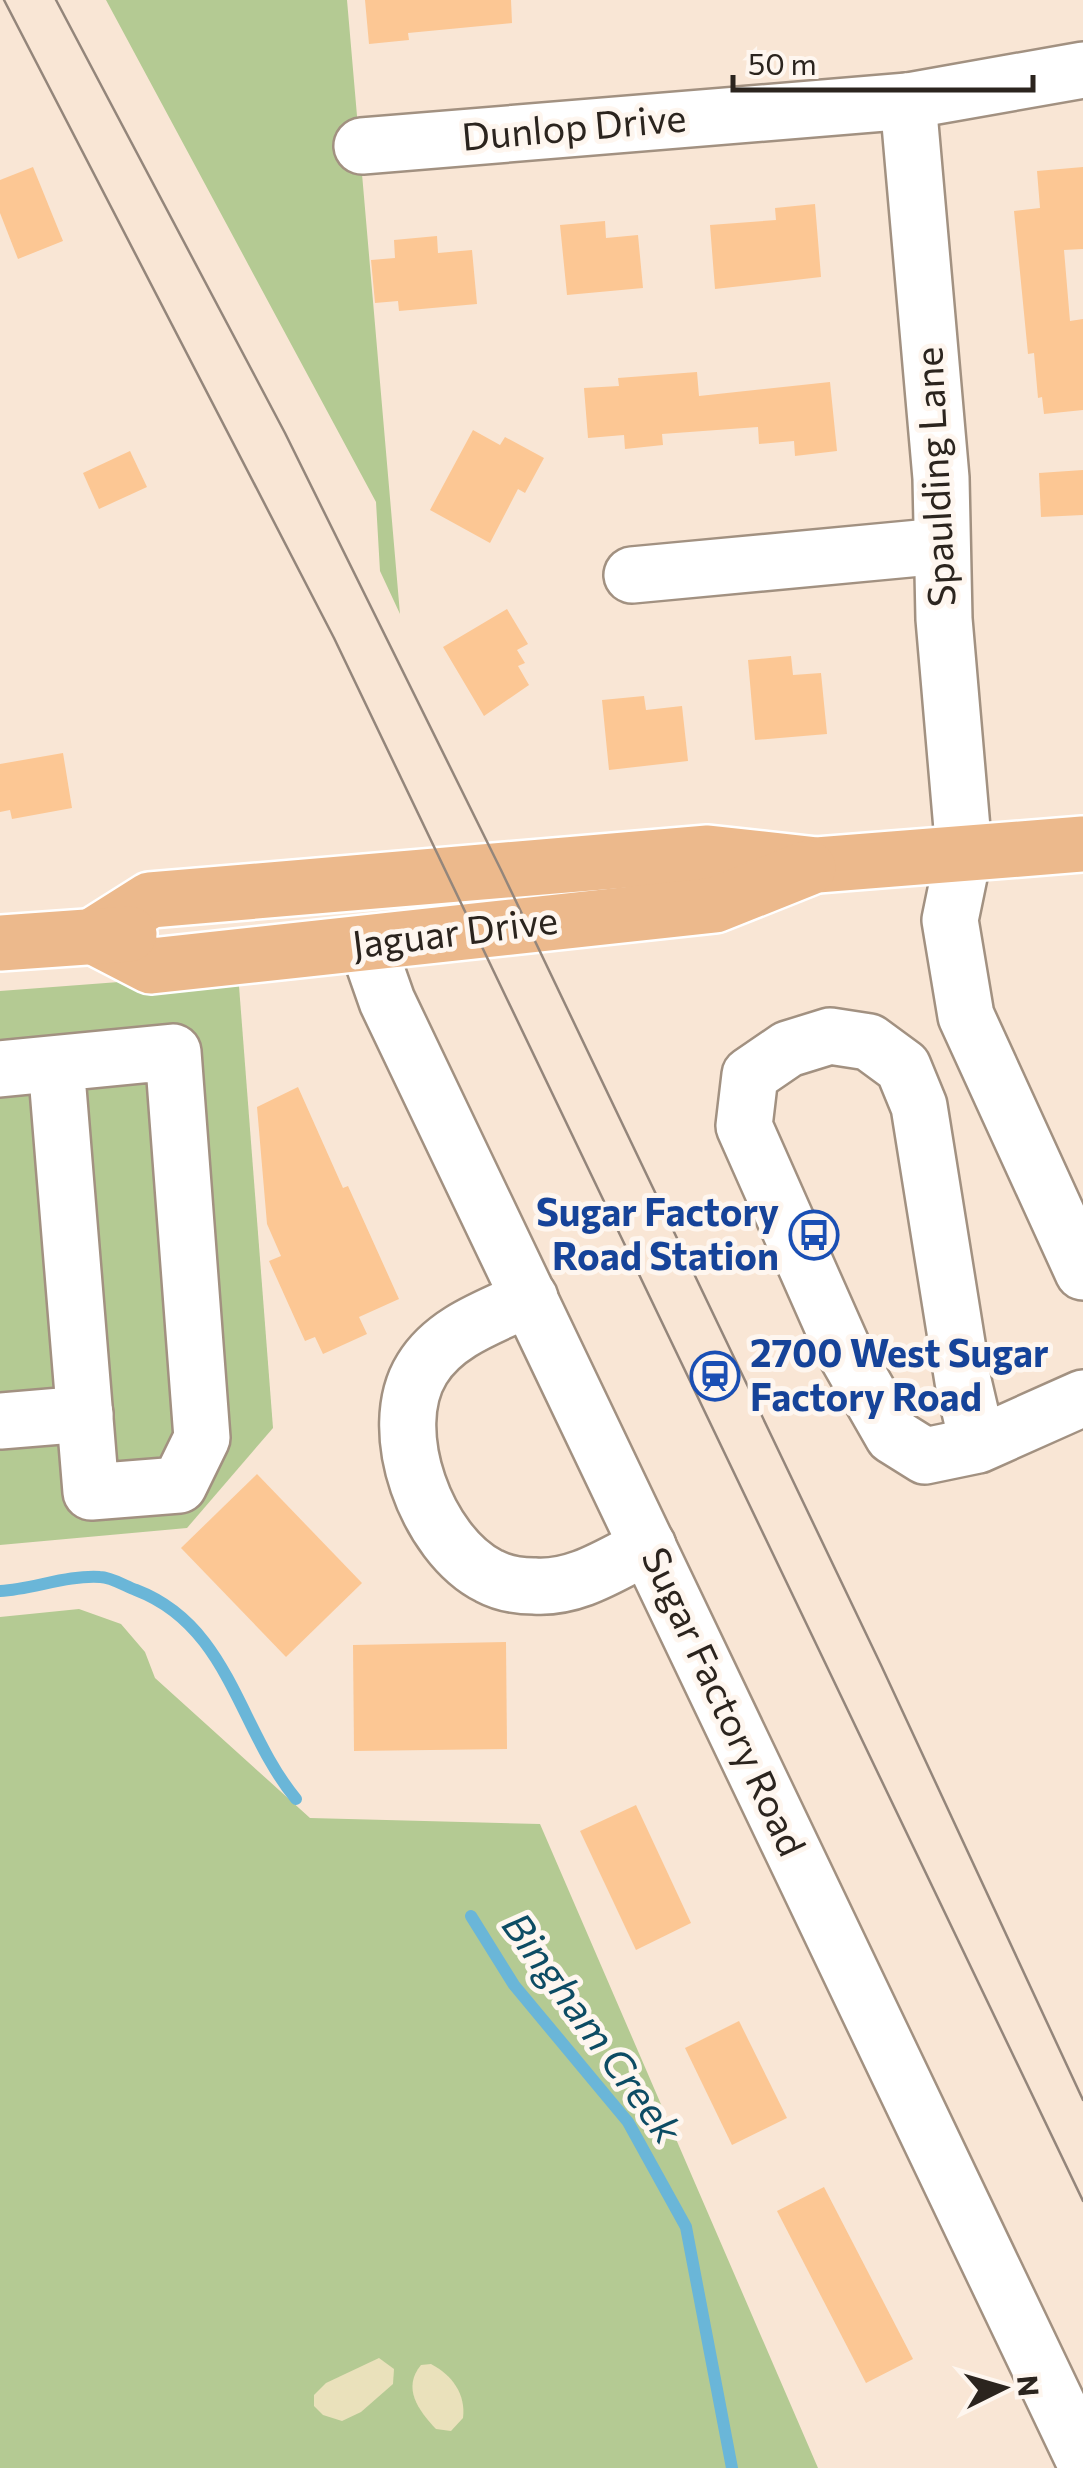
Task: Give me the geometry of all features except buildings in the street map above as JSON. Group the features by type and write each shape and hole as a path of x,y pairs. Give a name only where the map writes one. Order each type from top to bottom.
{"main road":[{"name":"Jaguar Drive","path":"0,943 93,936 150,900 708,853 817,865 1083,844"},
{"name":"Jaguar Drive","path":"367,944 526,923 715,905 817,865"},
{"path":"93,936 305,921 367,944"}],"street":[{"name":"Dunlop Drive","path":"362,146 908,101 1083,70"},
{"name":"Spaulding Lane","path":"908,101 940,478 944,619 964,852 950,920 966,1016 1083,1272"},
{"path":"632,575 941,546"},
{"name":"Sugar Factory Road","path":"367,944 387,1001 1083,2458"},
{"path":"978,1446 963,1380 919,1106 903,1067 869,1042 830,1036 788,1049 750,1075 744,1126 842,1347 893,1436 925,1456 978,1446 1083,1398"},
{"path":"0,1069 173,1052 202,1438 179,1485 91,1492 56,1064"},
{"path":"530,1298 448,1340 414,1383 406,1420 415,1476 426,1503 442,1530 464,1555 488,1576 509,1582 552,1586 574,1582 648,1546"},
{"path":"0,1421 84,1414"}],"green space":[{"path":"106,0 347,0 400,614 380,571 376,502"},
{"path":"238,973 273,1428 187,1528 0,1545 0,991"},
{"path":"79,1609 121,1624 145,1652 155,1678 310,1818 540,1824 818,2468 0,2468 0,1617"}],"sand":[{"path":"379,2358 394,2369 393,2384 361,2412 342,2421 323,2415 314,2406 314,2395 326,2383"},
{"path":"431,2364 460,2393 463,2418 451,2431 436,2429 415,2398 415,2374 421,2365"}],"waterway":[{"name":"Bingham Creek","path":"0,1591 100,1577 167,1606 213,1653 276,1771 296,1799"},
{"name":"Bingham Creek","path":"471,1916 514,1985 628,2122 686,2227 732,2468"}],"tram line":[{"path":"4,0 334,638 1083,2201"},
{"path":"56,0 285,433 501,870 881,1665 1083,2100"}],"place":[{"name":"Sugar Factory Road Station","path":"814,1235"},
{"name":"2700 West Sugar Factory Road","path":"715,1376"}]}
